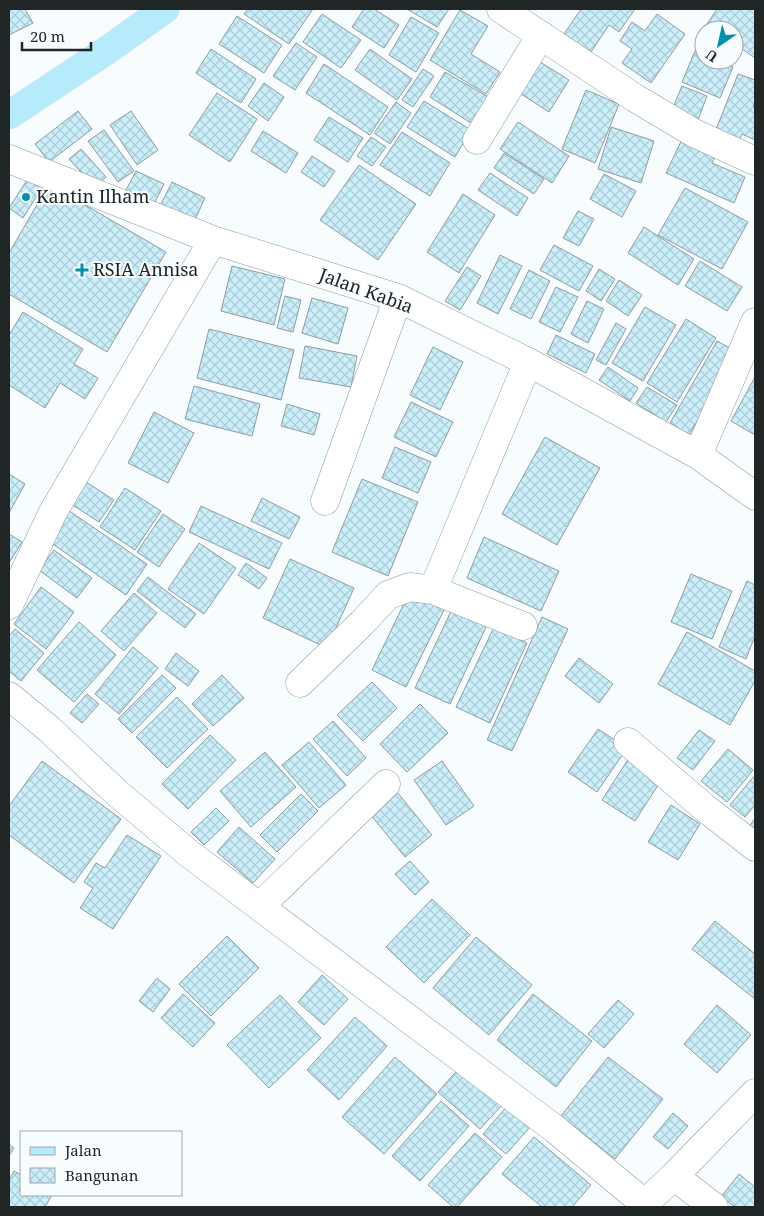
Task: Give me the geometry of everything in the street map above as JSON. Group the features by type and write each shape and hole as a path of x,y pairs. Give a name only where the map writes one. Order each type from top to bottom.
{"main road":[{"path":"9,115 106,51 165,9"}],"street":[{"path":"501,9 643,103 694,133 755,161"},
{"path":"477,140 541,35"},
{"name":"Jalan Kabia","path":"9,159 214,240 398,298 528,362 698,455 755,496"},
{"path":"9,605 53,512 214,240"},
{"path":"325,501 398,298"},
{"path":"698,455 755,322"},
{"path":"433,590 528,362"},
{"path":"300,682 362,624 388,595 410,587 433,590 523,626"},
{"path":"9,696 49,730 116,793 187,852 555,1129 643,1205 755,1093"},
{"path":"628,742 705,808 755,847"},
{"path":"260,906 386,784"},
{"path":"674,1176 714,1207"}],"building":[{"path":"9,9 25,9 33,23 9,35"},
{"path":"248,9 313,9 289,44 244,14"},
{"path":"364,9 374,9 399,25 384,48 352,27"},
{"path":"407,9 449,9 437,27"},
{"path":"581,9 635,9 619,32 609,25 591,52 564,34"},
{"path":"717,9 755,9 755,58 744,50 744,20 710,20"},
{"path":"460,10 488,26 471,54 500,72 486,94 430,60"},
{"path":"322,14 361,40 341,68 303,42"},
{"path":"657,14 685,34 651,83 622,63 632,49 620,41 632,22 645,31"},
{"path":"237,16 282,45 264,73 219,44"},
{"path":"411,17 439,33 416,72 389,55"},
{"path":"296,43 317,57 295,90 273,76"},
{"path":"211,49 256,79 241,103 196,73"},
{"path":"370,49 412,79 397,100 355,70"},
{"path":"694,53 694,70 732,70 720,98 682,82"},
{"path":"540,62 569,80 549,112 521,94"},
{"path":"324,64 388,107 370,135 306,93"},
{"path":"423,69 434,76 413,107 402,100"},
{"path":"445,72 490,98 474,125 430,97"},
{"path":"738,74 755,80 755,101 753,106 755,107 755,140 742,134 736,147 713,137"},
{"path":"264,83 284,97 268,121 248,106"},
{"path":"682,86 707,96 698,120 672,110"},
{"path":"586,90 619,104 595,163 562,149"},
{"path":"217,93 257,119 230,162 189,135"},
{"path":"424,101 471,130 455,157 407,127"},
{"path":"396,102 411,113 390,144 374,133"},
{"path":"78,111 92,129 49,162 35,144"},
{"path":"131,111 158,150 137,165 110,125"},
{"path":"329,117 363,138 348,162 314,140"},
{"path":"518,122 569,156 552,183 500,149"},
{"path":"611,127 654,141 641,183 598,169"},
{"path":"104,130 134,171 118,182 88,141"},
{"path":"263,131 298,153 286,173 251,151"},
{"path":"402,132 450,163 430,196 380,165"},
{"path":"684,135 718,150 712,163 745,177 734,203 666,173"},
{"path":"371,137 386,147 372,166 357,156"},
{"path":"81,149 106,177 95,187 69,159"},
{"path":"504,153 544,179 534,194 494,168"},
{"path":"312,156 335,171 324,187 301,172"},
{"path":"359,165 416,204 378,260 320,220"},
{"path":"136,171 164,184 153,206 125,192"},
{"path":"490,173 528,198 517,216 478,190"},
{"path":"604,174 636,191 622,217 590,199"},
{"name":"Kantin Ilham","path":"29,177 43,186 23,218 9,208"},
{"path":"172,182 205,198 193,224 159,208"},
{"name":"RSIA Annisa","path":"49,184 166,252 107,352 9,294 9,253"},
{"path":"685,188 748,222 722,269 658,235"},
{"path":"463,194 495,215 459,273 427,252"},
{"path":"578,211 594,219 579,246 563,238"},
{"path":"644,227 694,259 678,285 628,253"},
{"path":"554,245 593,266 579,291 540,270"},
{"path":"500,255 522,266 498,314 477,303"},
{"path":"700,261 742,287 727,311 685,286"},
{"path":"232,266 285,279 274,325 221,311"},
{"path":"467,267 481,276 460,310 445,301"},
{"path":"599,269 615,279 601,301 586,291"},
{"path":"529,270 550,281 531,319 510,309"},
{"path":"619,280 642,295 628,316 606,301"},
{"path":"556,287 578,297 560,332 539,322"},
{"path":"285,296 301,300 293,332 277,328"},
{"path":"312,298 348,308 338,344 302,333"},
{"path":"587,301 604,309 588,343 571,334"},
{"path":"645,307 676,325 643,381 612,363"},
{"path":"23,312 83,349 74,364 98,378 85,399 60,383 45,408 9,385 9,335"},
{"path":"686,319 716,338 677,402 647,383"},
{"path":"616,323 626,329 606,365 596,360"},
{"path":"209,329 294,350 281,400 197,378"},
{"path":"556,335 595,354 586,373 547,354"},
{"path":"717,341 737,352 689,435 670,423"},
{"path":"305,346 357,356 351,387 299,378"},
{"path":"433,347 463,362 440,410 410,395"},
{"path":"608,367 638,388 630,401 599,380"},
{"path":"755,377 755,435 731,421"},
{"path":"194,386 260,404 252,436 185,419"},
{"path":"647,387 677,405 666,422 636,403"},
{"path":"411,402 453,422 436,457 394,437"},
{"path":"287,404 320,414 314,435 281,426"},
{"path":"154,412 194,433 168,483 128,463"},
{"path":"545,437 600,468 557,545 502,514"},
{"path":"395,447 431,462 418,493 382,478"},
{"path":"9,474 25,484 9,513"},
{"path":"362,479 418,502 388,576 332,552"},
{"path":"86,482 114,500 99,522 71,504"},
{"path":"125,488 161,511 135,550 100,527"},
{"path":"262,498 300,517 289,539 251,521"},
{"path":"201,506 282,543 269,569 189,532"},
{"path":"68,510 147,564 126,595 47,540"},
{"path":"163,514 185,529 159,567 137,552"},
{"path":"9,534 22,542 9,563"},
{"path":"484,537 559,571 541,611 467,578"},
{"path":"199,543 236,568 204,614 168,589"},
{"path":"54,550 92,578 77,598 39,570"},
{"path":"290,559 354,588 327,648 263,618"},
{"path":"246,563 267,578 259,589 238,575"},
{"path":"691,574 732,591 712,639 671,622"},
{"path":"148,577 196,614 185,628 137,591"},
{"path":"747,581 755,585 755,636 746,659 719,647"},
{"path":"41,587 74,612 46,649 14,624"},
{"path":"410,591 445,608 406,687 372,670"},
{"path":"134,593 157,613 124,651 101,631"},
{"path":"452,609 487,625 450,704 415,688"},
{"path":"542,617 568,629 512,751 487,740"},
{"path":"79,622 116,655 74,702 37,670"},
{"path":"494,627 527,643 490,723 456,707"},
{"path":"15,629 44,653 21,681 9,671 9,636"},
{"path":"687,632 755,671 755,681 730,725 658,684"},
{"path":"133,647 158,668 119,714 95,694"},
{"path":"176,653 199,671 188,686 165,669"},
{"path":"579,658 613,684 599,703 565,676"},
{"path":"162,675 176,688 132,733 118,719"},
{"path":"222,675 244,698 213,726 192,704"},
{"path":"372,682 397,708 363,741 337,715"},
{"path":"87,694 99,704 82,723 70,713"},
{"path":"177,697 208,729 167,768 136,737"},
{"path":"420,704 448,733 407,772 380,744"},
{"path":"333,721 366,758 347,776 313,739"},
{"path":"598,729 627,748 597,792 568,772"},
{"path":"699,730 715,741 693,770 677,758"},
{"path":"210,735 236,760 188,809 162,784"},
{"path":"309,742 346,785 319,808 282,765"},
{"path":"728,749 753,770 727,802 701,781"},
{"path":"265,752 296,787 251,827 220,791"},
{"path":"629,758 662,779 635,821 602,800"},
{"path":"42,761 121,819 74,883 9,835 9,806"},
{"path":"442,761 474,806 446,825 414,780"},
{"path":"755,775 755,805 745,817 730,805"},
{"path":"397,792 432,835 405,857 370,814"},
{"path":"301,794 318,811 277,852 260,835"},
{"path":"671,805 700,824 678,860 648,842"},
{"path":"216,808 229,821 204,845 191,832"},
{"path":"755,818 755,831 749,827"},
{"path":"239,827 275,859 253,883 217,852"},
{"path":"127,835 161,856 113,929 80,908 93,888 84,882 96,863 105,868"},
{"path":"410,861 429,882 415,895 395,874"},
{"path":"432,899 470,935 424,983 386,947"},
{"path":"715,921 755,954 755,999 692,949"},
{"path":"227,936 259,968 211,1016 179,984"},
{"path":"476,937 532,985 489,1035 433,988"},
{"path":"322,975 348,999 324,1025 298,1002"},
{"path":"157,978 170,989 153,1012 139,1001"},
{"path":"183,994 215,1023 193,1047 161,1018"},
{"path":"533,994 592,1041 556,1087 497,1040"},
{"path":"280,995 321,1038 269,1088 227,1045"},
{"path":"618,1000 634,1014 604,1048 588,1034"},
{"path":"717,1005 751,1035 717,1073 684,1044"},
{"path":"355,1017 387,1046 339,1100 307,1070"},
{"path":"395,1057 437,1094 384,1154 342,1117"},
{"path":"608,1057 663,1099 615,1159 561,1116"},
{"path":"461,1066 503,1104 480,1129 438,1092"},
{"path":"441,1101 469,1126 420,1181 392,1156"},
{"path":"509,1104 532,1125 506,1154 483,1134"},
{"path":"673,1113 688,1126 668,1149 653,1137"},
{"path":"475,1133 502,1157 457,1207 453,1207 428,1185"},
{"path":"534,1137 591,1185 572,1207 542,1207 502,1174"},
{"path":"9,1144 14,1148 9,1156"},
{"path":"14,1171 20,1174 20,1196 51,1196 45,1207 9,1207 9,1180"},
{"path":"739,1174 755,1187 755,1207 735,1207 721,1197"}],"place":[{"name":"Kantin Ilham","path":"26,197"},
{"name":"RSIA Annisa","path":"82,270"}]}
